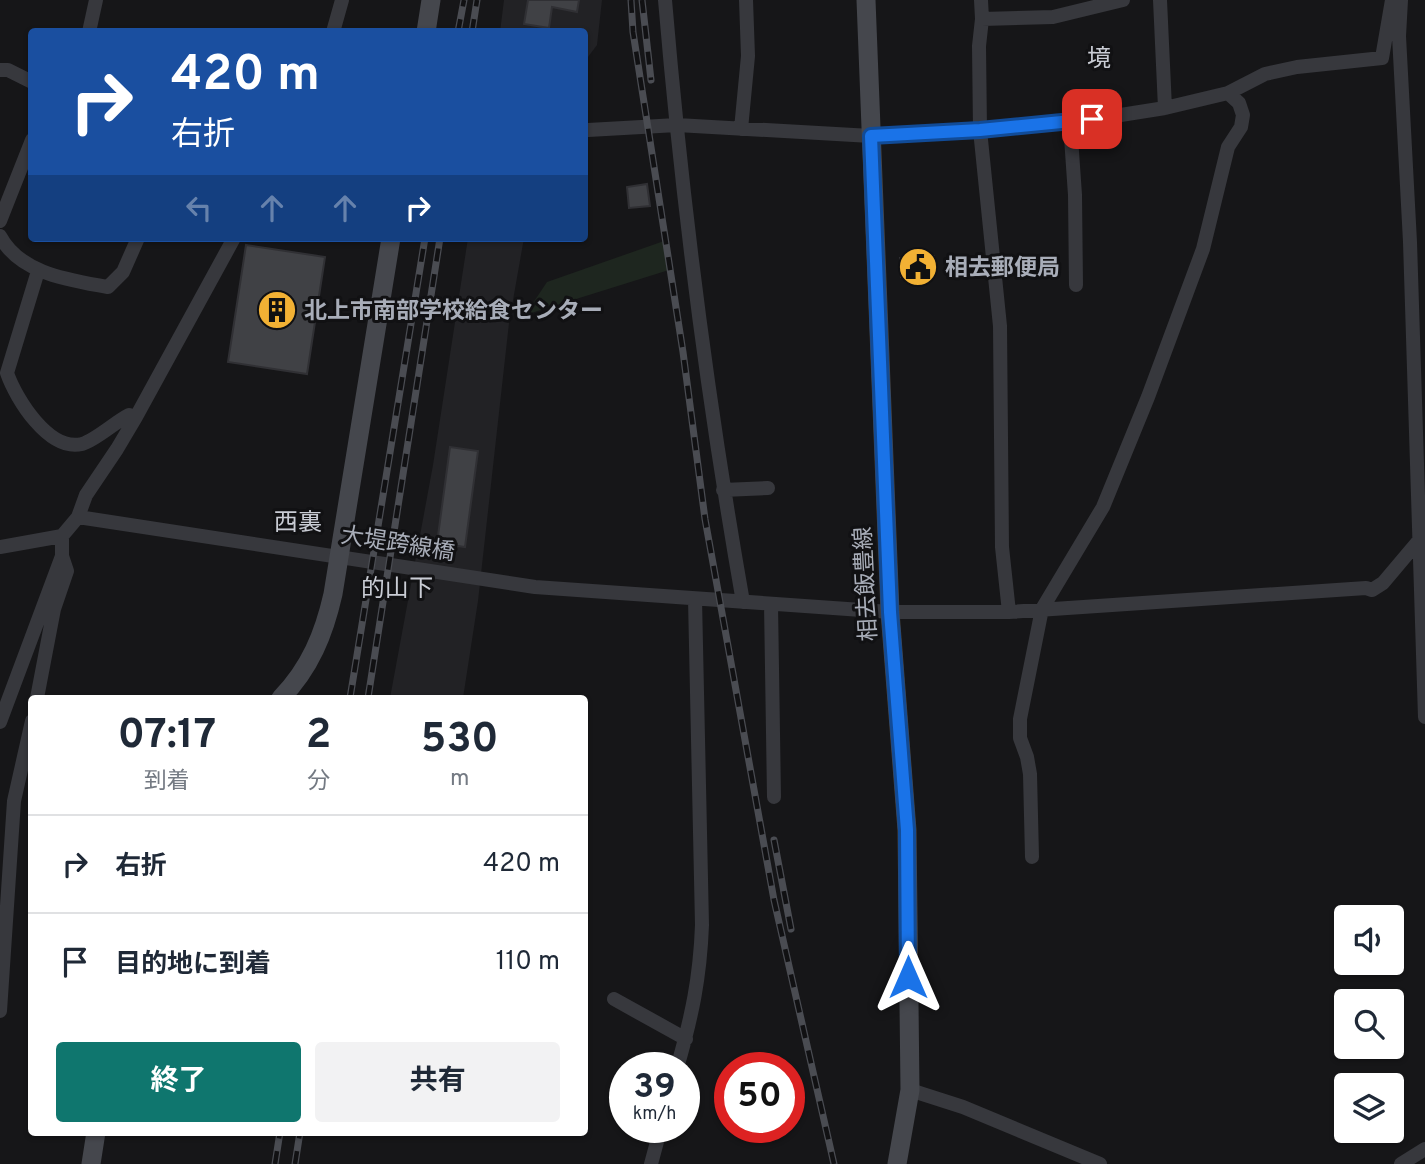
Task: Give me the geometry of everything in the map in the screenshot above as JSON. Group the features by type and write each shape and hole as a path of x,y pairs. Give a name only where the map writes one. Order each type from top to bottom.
{"main road":[{"path":"427,28 431,0"},
{"name":"相去飯豊線","path":"866,0 890,612 907,830 910,1090 897,1164"},
{"path":"284,695 312,657 325,629 331,605 390,242"},
{"path":"91,1164 95,1136"}],"street":[{"path":"90,28 96,0"},
{"path":"334,28 342,0"},
{"path":"665,0 694,279 723,490 743,603"},
{"path":"741,129 748,56 746,0"},
{"path":"981,0 982,19 978,46 980,130 1000,326 1002,547 1009,612"},
{"path":"982,19 1053,17 1123,0"},
{"path":"1160,0 1165,108"},
{"path":"588,130 677,125 871,136 1070,123 1165,108 1228,93 1265,74 1297,67 1382,58 1392,0"},
{"path":"1401,0 1399,36 1423,543 1425,717"},
{"path":"0,70 8,70 28,80"},
{"path":"1032,857 1030,774 1020,738 1020,719 1042,609 1103,507 1148,397 1198,260 1228,147 1241,127 1243,115 1239,103 1228,93"},
{"path":"1070,123 1075,195 1076,285"},
{"path":"0,221 28,151"},
{"path":"0,236 5,245 38,271 108,287 123,272 136,242"},
{"path":"0,547 62,536 78,517 86,495 136,417 232,242"},
{"path":"38,271 3,374 38,426 71,445 85,444 129,415 136,417"},
{"path":"723,490 768,488"},
{"name":"大堤跨線橋","path":"78,517 535,587 890,612 1009,612 1366,588 1372,590 1383,583 1423,543"},
{"path":"38,695 54,608 67,571 62,556 62,536"},
{"path":"0,722 62,556"},
{"path":"682,1052 694,1006 702,925 695,599"},
{"path":"771,604 774,797"},
{"path":"0,1010 14,801 28,738"},
{"path":"614,999 686,1039"},
{"path":"910,1090 963,1107 1100,1164"},
{"path":"651,1164 657,1143"},
{"path":"1401,1164 1425,1149"},
{"path":"1424,1164 1425,1149"}],"shaded area":[{"path":"504,0 602,0 597,45 588,57 588,28 500,28"},
{"path":"664,241 669,270 525,315 547,282"},
{"path":"467,242 523,242 509,323 478,601 463,695 391,695 433,465"}],"building":[{"path":"528,0 579,0 577,12 552,7 549,28 524,24"},
{"path":"647,184 650,206 629,208 627,187"},
{"name":"北上市南部学校給食センター","path":"246,245 325,257 307,374 228,362"},
{"path":"934,256 935,275 901,277 900,258"},
{"path":"450,447 478,451 465,547 437,543"}],"railway":[{"path":"459,28 464,0"},
{"path":"473,28 477,0"},
{"path":"631,0 633,32 683,352 705,519 774,900 834,1164"},
{"path":"642,0 651,80"},
{"path":"350,695 424,242"},
{"path":"368,695 439,242"},
{"path":"774,840 791,929"},
{"path":"275,1164 279,1136"},
{"path":"295,1164 299,1136"}],"place":[{"name":"相去郵便局","path":"918,267"},
{"name":"北上市南部学校給食センター","path":"277,310"}],"district":[{"name":"境","path":"1099,58"},
{"name":"西裏","path":"298,522"},
{"name":"的山下","path":"397,588"}],"route":[{"path":"908,977 907,830 890,612 871,136 980,130 1092,119"}]}
